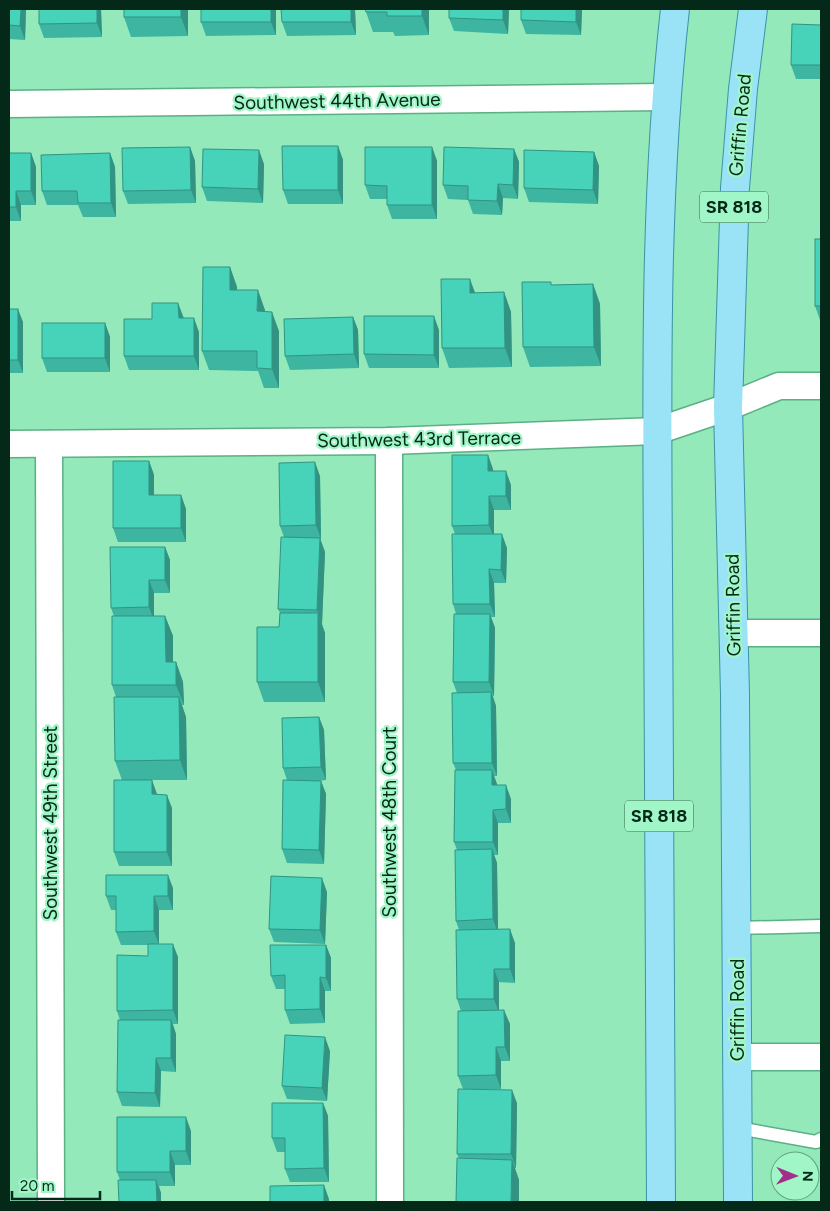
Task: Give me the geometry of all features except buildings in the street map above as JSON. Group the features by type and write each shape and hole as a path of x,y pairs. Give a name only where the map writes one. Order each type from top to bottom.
{"main road":[{"name":"SR 818","path":"661,1202 657,430 659,247 665,97 676,9"},
{"name":"Griffin Road","path":"738,1202 734,633 728,407 735,188 743,89 753,9"}],"street":[{"name":"Southwest 44th Avenue","path":"9,104 665,97"},
{"name":"Southwest 43rd Terrace","path":"9,444 389,441 657,430 728,407 779,386 821,386"},
{"name":"Southwest 48th Court","path":"389,441 390,1202"},
{"name":"Southwest 49th Street","path":"49,444 51,1202"},
{"path":"734,633 821,633"},
{"path":"737,1057 821,1058"}],"lane":[{"path":"737,928 821,926"},
{"path":"738,1128 816,1142 821,1139"}]}
